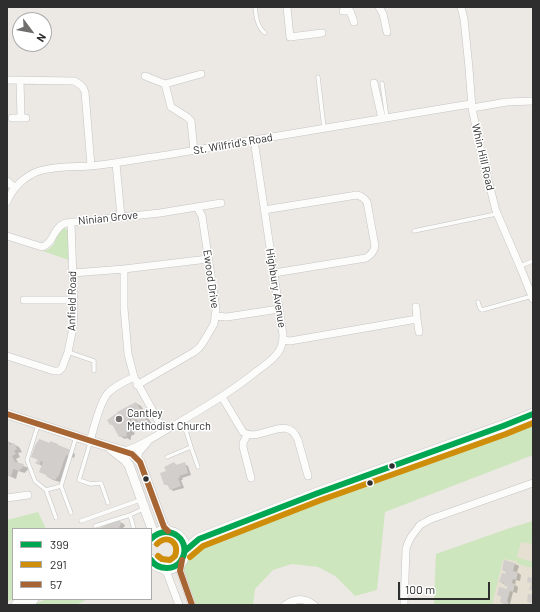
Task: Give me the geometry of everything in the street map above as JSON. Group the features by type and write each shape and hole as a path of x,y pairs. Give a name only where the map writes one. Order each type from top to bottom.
{"main road":[{"path":"154,564 166,569 172,568 176,566 199,539 318,493 496,429 533,414"},
{"path":"152,538 158,533 173,533 199,539"},
{"path":"173,533 182,539 184,544 183,556"},
{"path":"17,605 30,600"}],"street":[{"path":"287,7 290,37 322,33"},
{"path":"379,7 383,14 387,32"},
{"name":"Whin Hill Road","path":"461,7 464,20 472,106 480,152 496,214 520,266 532,297"},
{"path":"350,10 354,22"},
{"path":"145,76 165,84 201,74"},
{"path":"7,80 74,81 83,87 85,92 91,166"},
{"path":"12,118 23,118 20,80"},
{"path":"378,83 385,118"},
{"path":"165,84 171,107 187,117 190,121 194,151"},
{"name":"St. Wilfrid's Road","path":"7,202 10,195 21,182 28,176 41,170 116,163 452,107 533,101"},
{"name":"Highbury Avenue","path":"124,451 130,450 150,440 222,397 275,356 281,347 283,335 254,140"},
{"path":"116,163 121,217"},
{"path":"7,181 16,188"},
{"path":"264,210 357,195 361,196 367,202 375,246 374,251 366,258 274,273"},
{"name":"Ninian Grove","path":"7,236 42,247 51,241 59,226 71,222 121,217 221,203"},
{"name":"Ewood Drive","path":"137,385 194,352 204,341 214,324 216,310 202,216 197,207"},
{"name":"Anfield Road","path":"7,356 54,371 59,371 62,368 68,352 73,328 71,222"},
{"path":"72,273 124,269 208,259"},
{"path":"124,269 124,308 128,354 137,385 164,431"},
{"path":"24,300 73,300"},
{"path":"416,307 419,332"},
{"path":"215,316 227,317 279,309"},
{"path":"283,340 290,341 417,319"},
{"path":"90,442 102,403 107,395 118,385 134,378"},
{"path":"222,397 243,432 247,434 253,435 281,427 292,431 298,440 308,476"},
{"path":"7,414 90,442 132,454 140,462 164,527 173,533"},
{"path":"247,434 243,447 252,478"},
{"path":"138,459 142,448 150,440"},
{"path":"109,447 126,460 129,465 152,528"},
{"path":"404,605 406,549 411,537 420,526 431,519 533,483"},
{"path":"7,498 28,495"},
{"path":"143,504 152,496"},
{"path":"183,556 180,571 192,605"},
{"path":"154,564 167,573 179,605"},
{"path":"285,605 300,599 307,600 314,605"}],"lane":[{"path":"255,7 258,25 265,33"},
{"path":"318,77 324,128"},
{"path":"414,231 496,214"},
{"path":"520,266 533,261"},
{"path":"478,302 482,310 532,297"},
{"path":"68,352 94,362 94,371"},
{"path":"181,421 187,434 198,468"},
{"path":"39,424 27,460 35,481 46,490 56,518"},
{"path":"71,513 61,486 76,437"},
{"path":"90,442 79,480 91,484 102,483 108,503"},
{"path":"167,457 191,447"},
{"path":"46,490 61,486"},
{"path":"95,526 130,515 143,504"},
{"path":"81,521 143,504"},
{"path":"130,515 134,528"}],"shaded area":[{"path":"533,521 533,605 434,605 436,554"}],"green space":[{"path":"62,228 65,228 69,232 71,261 43,251 49,249 54,244 56,237"},
{"path":"533,414 533,455 385,512 377,590 355,596 335,576 318,567 292,564 273,570 255,589 253,605 192,605 180,571 199,539"},
{"path":"38,512 46,528 12,528 12,600 7,602 7,520"},
{"path":"533,521 533,544 521,542 517,557 533,562 533,568 518,564 516,561 503,559 492,605 434,605 436,554"},
{"path":"44,600 86,600 76,605 31,605"}],"building":[{"name":"Cantley Methodist Church","path":"136,402 148,423 141,427 136,419 132,421 129,415 127,416 130,421 128,422 131,431 126,433 127,436 119,437 112,424 110,425 107,420 117,412"},
{"path":"7,439 10,445 14,443 17,449 14,451 16,454 12,456 15,462 24,464 20,471 13,469 11,477 7,475"},
{"path":"39,439 50,443 50,441 71,450 69,456 66,455 59,475 55,480 39,472 43,462 41,461 39,465 35,463 38,460 31,457"},
{"path":"174,462 176,465 185,462 188,473 179,476 180,478 178,478 181,486 170,490 167,484 164,485 160,473 166,471 164,467"},
{"path":"112,521 120,521 121,524 120,528 99,528 111,523"},
{"path":"504,560 515,563 513,571 518,572 516,580 513,579 512,583 515,584 513,592 510,591 507,601 509,605 505,605 500,602 501,596 497,595 499,587 507,589 507,586 504,585 504,583 499,582 502,573 505,574 506,571 502,570"},
{"path":"528,577 533,578 533,590 529,590 531,583 527,582"},
{"path":"528,594 533,595 533,605 531,605 532,603 527,602"}],"transit line":[{"name":"57","path":"7,414 132,454 140,462 164,527 168,531"},
{"name":"399","path":"185,551 199,539 318,493 533,414"},
{"name":"291","path":"190,557 203,546 321,500 533,423"},
{"name":"399","path":"152,538 158,534 165,532 172,533 178,536 182,541 184,548 184,555 180,562 173,567 160,567 152,561"},
{"name":"291","path":"157,544 161,541 168,540 172,541 176,547 175,556 170,560 162,559 158,556"},
{"name":"57","path":"182,560 180,571 192,605"}],"place":[{"name":"Cantley Methodist Church","path":"119,419"}]}
